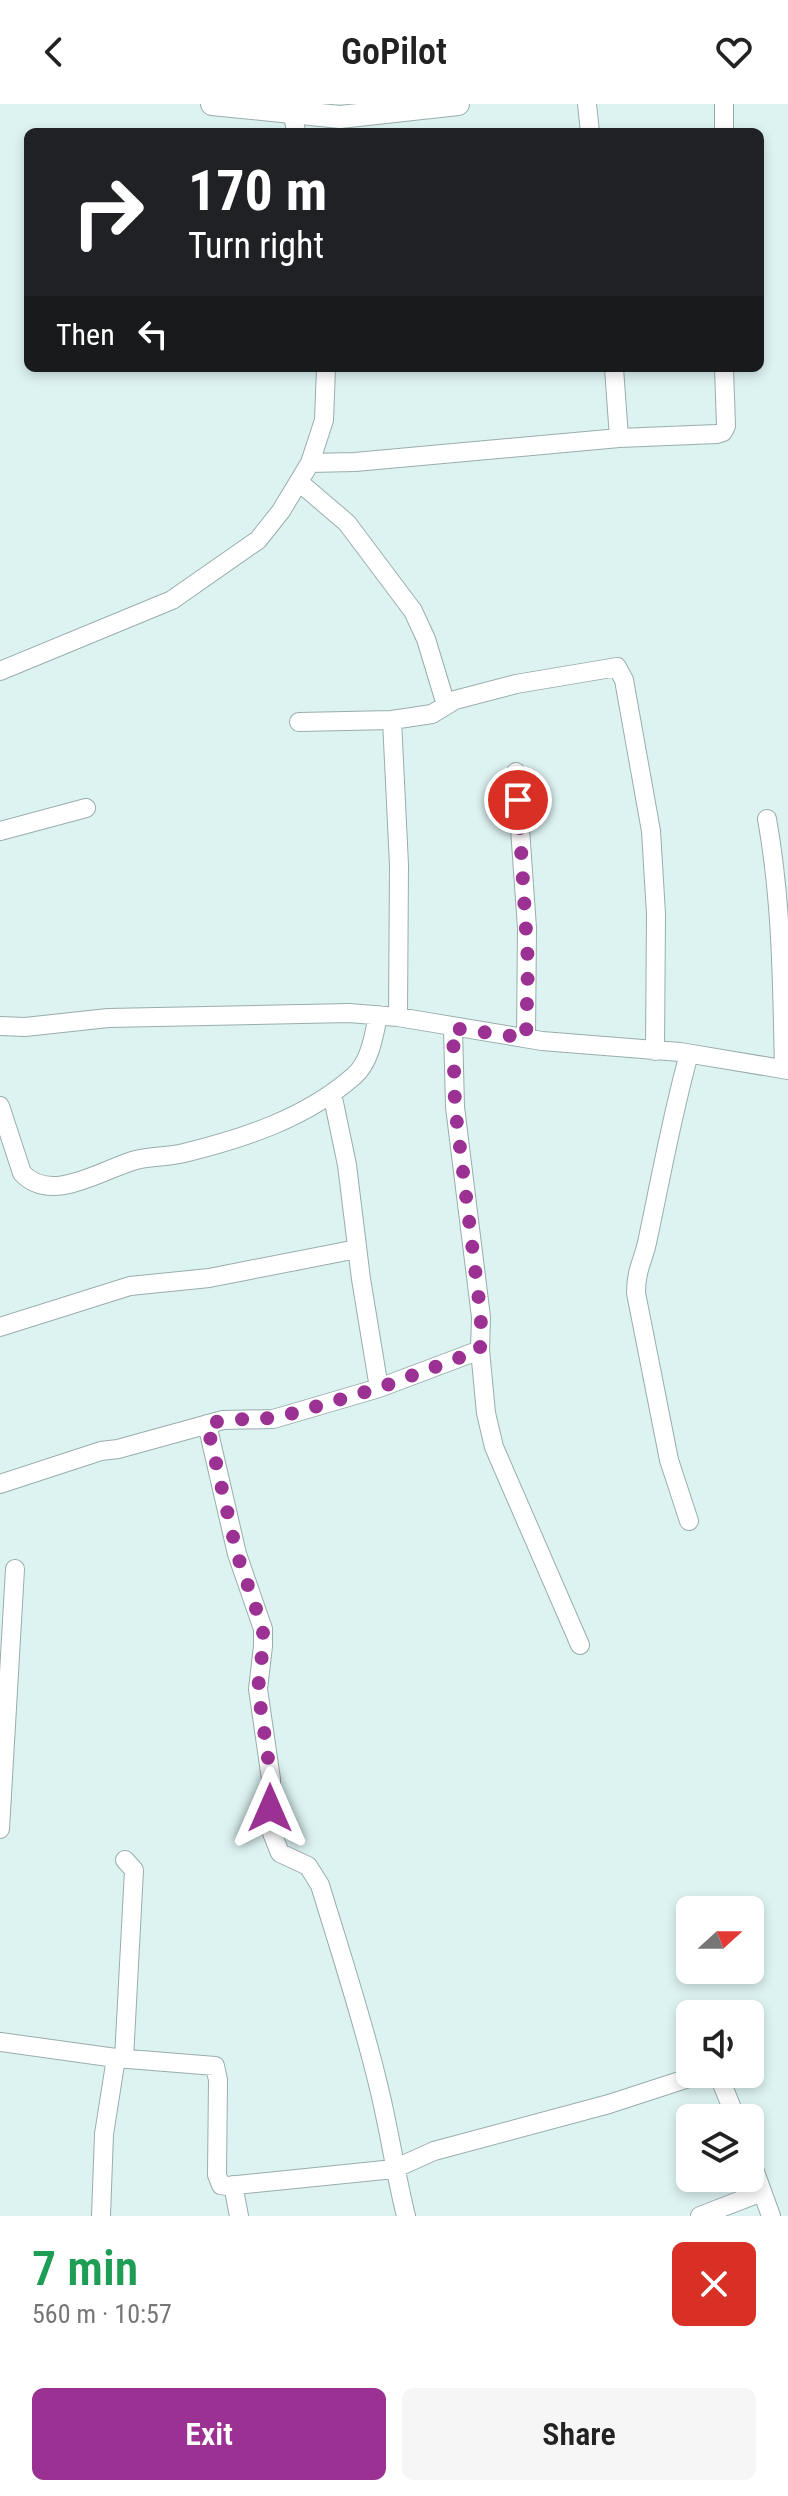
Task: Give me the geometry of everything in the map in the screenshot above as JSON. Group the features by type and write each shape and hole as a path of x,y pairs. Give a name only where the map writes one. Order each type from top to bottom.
{"street":[{"path":"212,104 294,123 340,110 458,104"},
{"path":"587,104 590,128"},
{"path":"724,104 724,128"},
{"path":"0,671 172,600 258,540 281,511 310,463 327,404 326,372"},
{"path":"614,372 619,438"},
{"path":"310,463 355,462 619,438 717,434 723,432 726,426 724,372"},
{"path":"299,482 347,523 413,611 426,639 446,705"},
{"path":"299,722 392,720 432,714 455,700 534,681 617,667 622,672 651,831 656,914 655,1051"},
{"path":"392,720 399,865 398,1017"},
{"path":"516,772 527,928 526,1038"},
{"path":"0,831 86,808"},
{"path":"0,1026 25,1027 108,1018 349,1013 398,1017 526,1038 689,1054 786,1069 777,874 767,819"},
{"path":"0,1106 22,1173 36,1183 54,1187 132,1161 175,1155 244,1135 299,1115 356,1074 365,1062 378,1015"},
{"path":"453,1028 455,1107 481,1317 480,1350 486,1413 494,1447 580,1645"},
{"path":"689,1054 647,1242 636,1277 636,1293 669,1460 689,1521"},
{"path":"332,1093 345,1153 379,1388"},
{"path":"0,1327 121,1288 209,1278 357,1249"},
{"path":"0,1484 101,1451 207,1424 235,1418 273,1419 379,1388 480,1350"},
{"path":"207,1424 237,1554 263,1629 258,1689 271,1779 272,1833 280,1853 308,1866 320,1885 370,2054 406,2216"},
{"path":"0,1829 15,1569"},
{"path":"101,2216 104,2134 120,2059 134,1870 125,1860"},
{"path":"0,2042 120,2059 215,2066 218,2080 218,2181 221,2185 394,2169 416,2157 609,2104 676,2082"},
{"path":"233,2185 239,2216"},
{"path":"700,2216 762,2192 771,2216"}],"route":[{"path":"270,1808 271,1779 258,1689 263,1629 237,1554 207,1424 235,1418 273,1419 379,1388 480,1350 481,1317 455,1107 453,1028 526,1038 527,928 518,800"}]}
